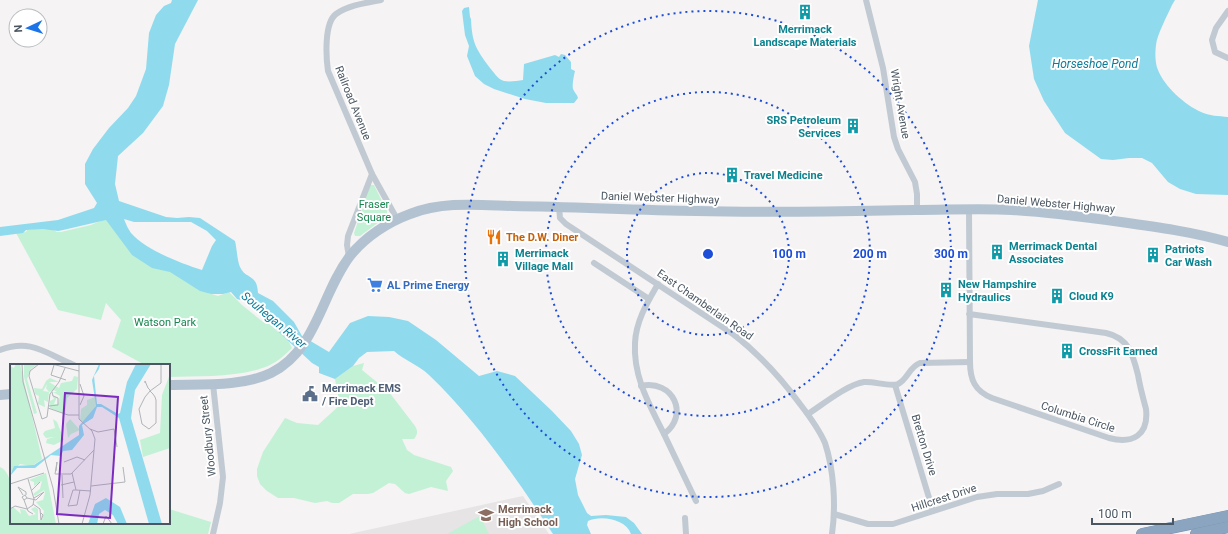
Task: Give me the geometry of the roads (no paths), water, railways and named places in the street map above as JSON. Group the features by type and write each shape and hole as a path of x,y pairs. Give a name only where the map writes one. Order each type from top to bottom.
{"highway":[{"path":"1142,534 1228,516"},
{"path":"1196,534 1228,527"}],"main road":[{"name":"Daniel Webster Highway","path":"170,385 213,384 249,380 258,378 280,368 290,360 306,341 349,257 376,232 397,219 423,209 448,206 558,207 712,212 1010,210 1100,219 1163,228 1228,242"},
{"path":"0,395 10,394"}],"street":[{"name":"Railroad Avenue","path":"381,0 355,6 336,14 329,28 327,42 328,71 372,174 397,219"},
{"name":"Wright Avenue","path":"866,0 882,62 894,137 898,149 915,182 917,210"},
{"path":"1228,11 1216,28 1212,40 1215,52 1228,58"},
{"path":"349,257 347,245 348,236 372,174"},
{"name":"East Chamberlain Road","path":"558,207 560,218 566,224 743,342 775,372 819,430 831,470 834,514 832,534"},
{"name":"Columbia Circle","path":"969,210 969,314 970,372 973,383 980,392 992,398 1117,440 1130,440 1140,433 1146,423 1146,410 1133,356 1127,345 1118,337 1106,333 969,314"},
{"path":"594,263 649,299"},
{"path":"658,284 640,318 635,343 637,372 641,386 696,501"},
{"path":"0,350 16,345 27,345 72,364"},
{"path":"808,414 856,384 872,382 895,385 903,380 912,368 920,363 970,362"},
{"name":"Woodbury Street","path":"213,384 223,477 220,503 213,534"},
{"path":"641,386 650,384 662,387 671,394 674,399 677,412 676,418 671,428 664,434"},
{"name":"Bretton Drive","path":"895,385 933,511"},
{"name":"Hillcrest Drive","path":"834,514 868,524 886,525 899,523 983,496 997,494 1028,494 1043,491 1059,484"},
{"path":"685,518 686,534"}],"water":[{"name":"Souhegan River","path":"172,0 198,0 175,44 169,85 163,106 143,133 118,156 115,184 119,201 166,217 200,218 235,241 240,267 245,274 256,282 258,293 273,301 294,322 302,336 329,352 350,323 368,316 389,317 408,321 436,340 479,376 497,371 515,376 571,431 579,444 582,455 575,479 578,495 587,513 591,516 606,515 626,517 634,523 642,534 631,534 624,525 619,522 600,518 588,521 587,525 591,534 553,534 496,451 464,412 425,372 394,351 367,352 359,358 353,366 335,379 319,373 319,367 312,363 244,301 237,299 231,292 211,294 200,291 170,272 152,268 132,255 106,220 58,231 43,229 26,230 23,233 0,236 0,227 58,220 94,208 97,203 85,184 85,164 93,149 109,128 128,108 136,96 146,69 149,33 156,15 164,6 171,3","holes":["124,219 134,222 191,222 207,231 216,240 202,270 174,260 145,245 131,233"]},
{"name":"Horseshoe Pond","path":"1038,0 1175,0 1158,36 1155,55 1157,67 1165,82 1188,105 1207,114 1228,117 1228,195 1196,194 1180,189 1168,182 1152,163 1142,158 1113,160 1101,159 1065,133 1044,101 1034,79 1029,46"},
{"path":"469,7 472,34 478,50 498,77 506,81 523,80 524,64 555,55 559,57 561,54 565,55 571,62 571,69 575,71 573,90 578,98 574,103 546,103 525,99 494,89 484,84 475,76 467,56 469,46 465,35 462,11 464,8"}],"place":[{"name":"Merrimack Landscape Materials","path":"805,12"},
{"name":"SRS Petroleum Services","path":"853,126"},
{"name":"Travel Medicine","path":"732,175"},
{"name":"The D.W. Diner","path":"494,237"},
{"name":"Merrimack Dental Associates","path":"997,252"},
{"name":"Patriots Car Wash","path":"1153,255"},
{"name":"Merrimack Village Mall","path":"503,259"},
{"name":"AL Prime Energy","path":"375,285"},
{"name":"New Hampshire Hydraulics","path":"946,290"},
{"name":"Cloud K9","path":"1057,296"},
{"name":"CrossFit Earned","path":"1067,351"},
{"name":"Merrimack EMS / Fire Dept","path":"310,394"},
{"name":"Merrimack High School","path":"486,515"}],"park label":[{"name":"Fraser Square","path":"374,210"},
{"name":"Watson Park","path":"165,322"}]}
